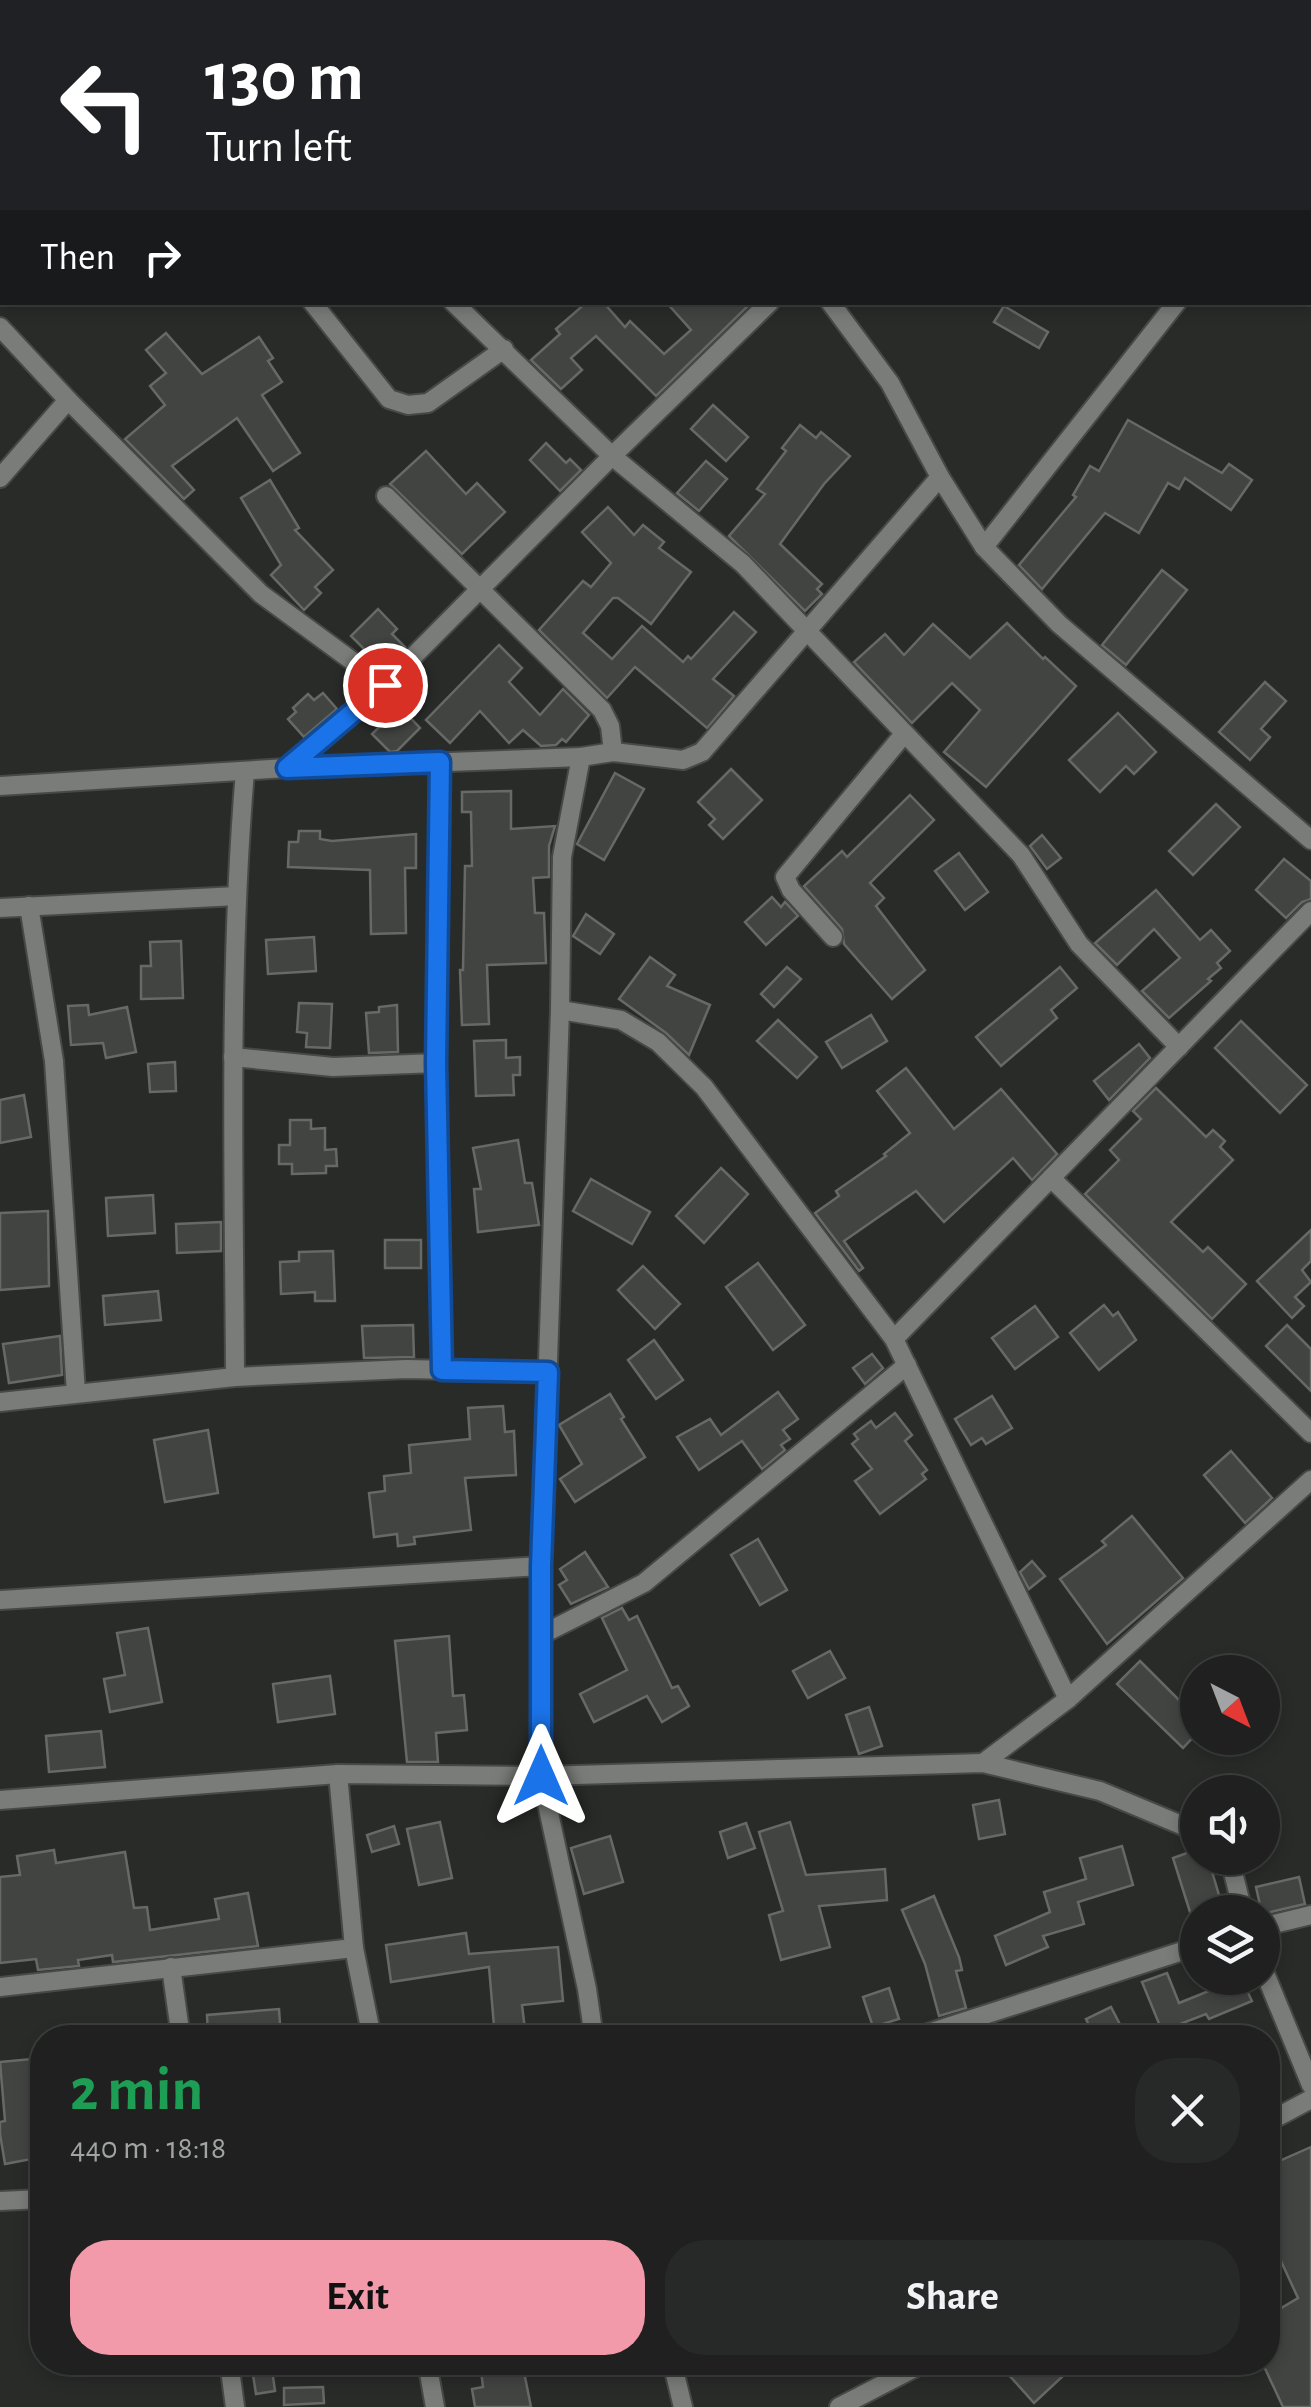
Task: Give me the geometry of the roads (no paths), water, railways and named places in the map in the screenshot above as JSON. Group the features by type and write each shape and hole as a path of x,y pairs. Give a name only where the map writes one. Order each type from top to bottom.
{"street":[{"path":"314,305 389,398 408,405 428,403 504,349"},
{"path":"456,305 612,456 743,564 1021,855 1079,944 1178,1047"},
{"path":"287,768 385,685 767,305"},
{"path":"832,305 890,383 940,478 984,546 1059,624 1311,840"},
{"path":"984,546 1174,305"},
{"path":"0,327 261,594 385,685"},
{"path":"0,478 68,400"},
{"path":"0,786 287,768 581,757 613,752 683,760 702,752 940,478"},
{"path":"386,496 602,710 610,726 613,752"},
{"path":"833,938 790,890 785,877 904,734"},
{"path":"581,757 562,857 541,1566 541,1776 592,2025"},
{"path":"440,762 436,1063 442,1370"},
{"path":"235,1377 232,1057 236,896 245,771"},
{"path":"0,908 236,896"},
{"path":"29,906 54,1061 76,1393"},
{"path":"894,1339 1311,911"},
{"path":"560,1010 622,1020 658,1042 704,1087 894,1339 1068,1699"},
{"path":"232,1057 332,1067 436,1063"},
{"path":"1051,1178 1311,1434"},
{"path":"541,1635 644,1583 907,1364"},
{"path":"0,1402 235,1377 442,1370 548,1372"},
{"path":"982,1763 1068,1699 1311,1480"},
{"path":"0,1600 541,1566"},
{"path":"0,1800 338,1774 541,1776 982,1763 1100,1791 1180,1824"},
{"path":"338,1774 354,1948 369,2025"},
{"path":"1280,1923 1311,1916"},
{"path":"0,1987 354,1948"},
{"path":"953,2025 1180,1952"},
{"path":"170,1968 179,2025"},
{"path":"1274,1995 1311,2084"},
{"path":"1280,2116 1311,2099"},
{"path":"0,2201 30,2200"},
{"path":"230,2375 235,2407"},
{"path":"429,2375 435,2407"},
{"path":"675,2375 682,2407"},
{"path":"839,2407 901,2375"}]}
